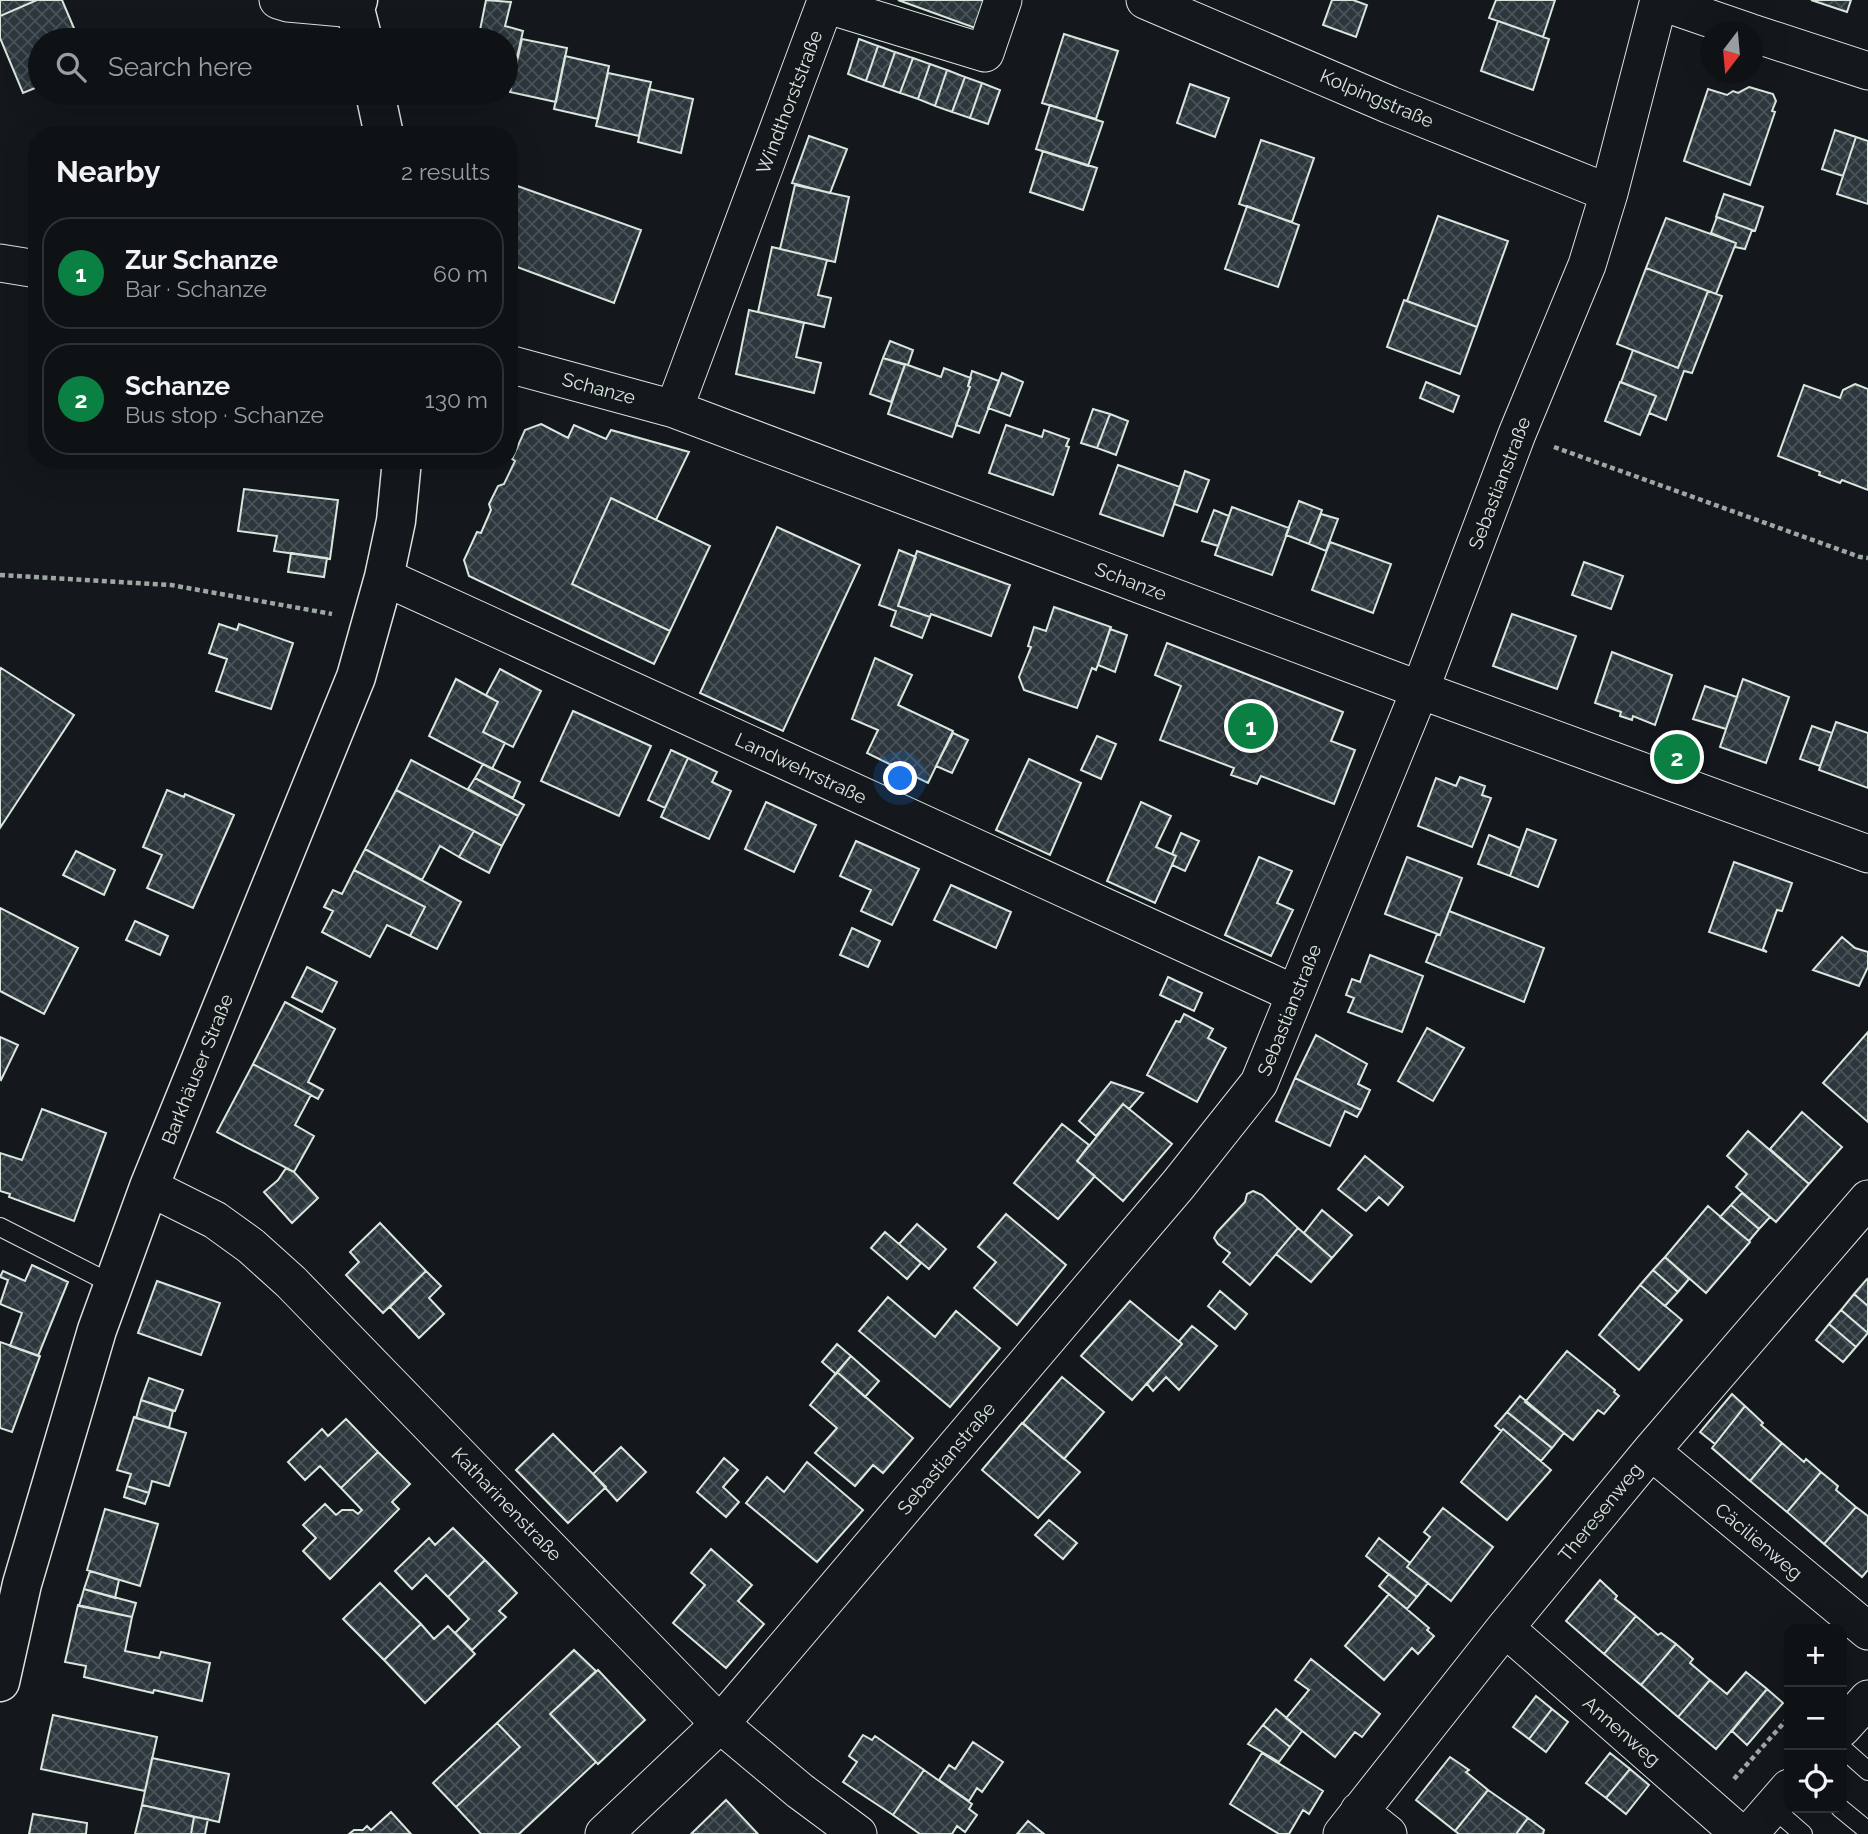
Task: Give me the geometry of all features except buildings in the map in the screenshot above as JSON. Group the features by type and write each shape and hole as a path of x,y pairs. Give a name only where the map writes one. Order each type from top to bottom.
{"street":[{"path":"278,0 359,16"},
{"name":"Windthorststraße","path":"674,409 825,4 985,53 1003,0"},
{"name":"Kolpingstraße","path":"1145,0 1609,194"},
{"name":"Sebastianstraße","path":"604,1834 720,1724 1178,1185 1259,1083 1420,690 1517,434 1587,265 1609,194 1659,1 1718,21"},
{"name":"Sebastianstraße","path":"1763,36 1868,71"},
{"path":"378,105 382,126"},
{"path":"0,263 28,268"},
{"name":"Schanze","path":"518,366 674,409 1420,690 1868,854"},
{"name":"Barkhäuser Straße","path":"0,1682 22,1584 97,1330 149,1187 351,689 384,576 396,521 401,469"},
{"name":"Landwehrstraße","path":"384,576 1295,994"},
{"name":"Katharinenstraße","path":"149,1187 215,1220 251,1246 291,1282 720,1724 800,1791 858,1834"},
{"name":"Theresenweg","path":"1351,1822 1650,1451 1868,1199"},
{"name":"Cäcilienweg","path":"1650,1451 1868,1631"},
{"name":"Annenweg","path":"1505,1628 1740,1834"},
{"path":"1749,1834 1781,1798"},
{"path":"1351,1822 1388,1834"}],"lane":[{"path":"0,1227 114,1285"},
{"path":"1844,1750 1867,1770"},
{"path":"1781,1798 1803,1834"},
{"path":"1846,1813 1868,1831"}],"path":[{"path":"1517,434 1868,558"},
{"path":"0,575 171,585 371,621"},
{"path":"1709,1808 1784,1723"}],"place":[{"name":"Zur Schanze","path":"1251,726"},
{"name":"Schanze","path":"1677,757"}]}
